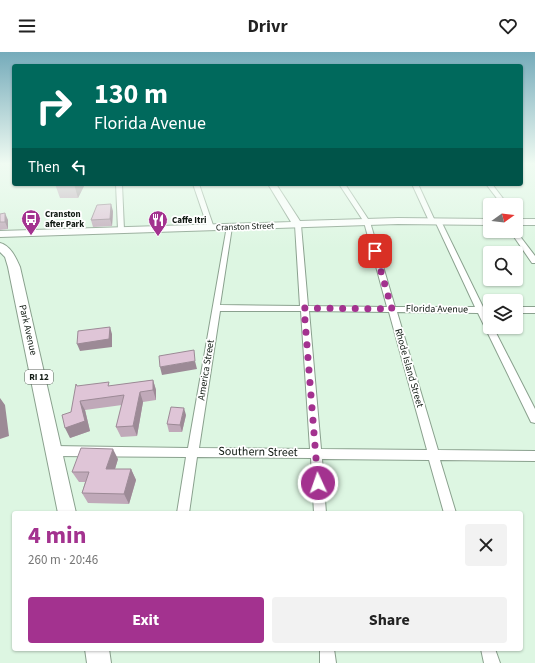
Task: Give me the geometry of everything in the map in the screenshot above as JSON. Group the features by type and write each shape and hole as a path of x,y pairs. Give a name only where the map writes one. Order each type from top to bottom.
{"main road":[{"path":"277,192 298,225"},
{"name":"Cranston Street","path":"0,234 367,222 483,222"},
{"path":"523,222 535,222"},
{"name":"Park Avenue","path":"0,246 10,256 14,267 67,511"},
{"path":"96,651 99,663"}],"street":[{"path":"119,192 122,230"},
{"path":"199,192 211,228"},
{"name":"Rhode Island Street","path":"347,192 367,222 449,511"},
{"path":"419,192 535,419"},
{"path":"298,225 320,511"},
{"name":"America Street","path":"183,511 229,227"},
{"path":"518,238 535,261"},
{"name":"Florida Avenue","path":"216,308 480,310"},
{"path":"523,310 535,310"},
{"name":"Southern Street","path":"53,451 193,451 535,456"},
{"path":"327,651 328,663"},
{"path":"489,651 492,663"}],"building":[{"path":"111,204 110,219 91,220 97,205"},
{"path":"5,213 5,222 0,222 0,214"},
{"path":"110,327 109,339 77,344 78,331"},
{"path":"194,350 195,361 160,367 159,356"},
{"path":"153,380 153,390 140,392 133,426 116,427 124,395 80,401 85,421 65,428 62,415 71,412 76,384 77,386 109,382 108,386"},
{"path":"171,407 184,408 180,425 167,424"},
{"path":"81,448 113,449 106,469 131,469 124,494 82,493 89,472 72,472"}],"place":[{"name":"Cranston after Park","path":"31,236"},
{"name":"Caffe Itri","path":"158,237"}],"route":[{"path":"318,483 304,308 392,309 375,251"}]}
